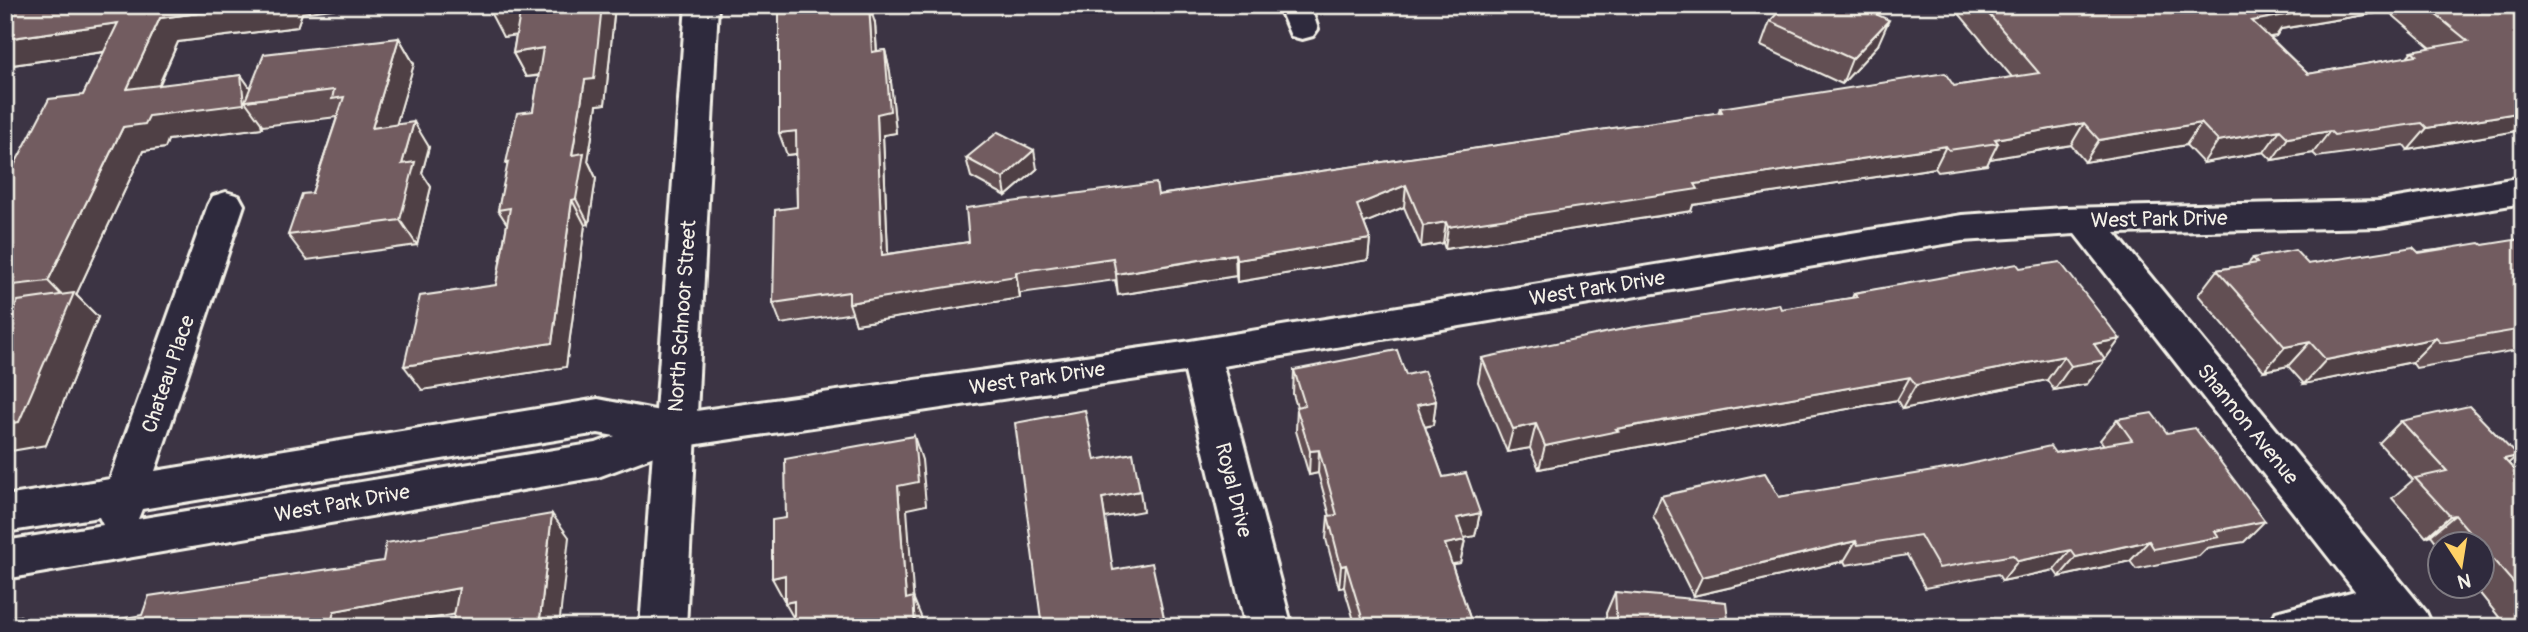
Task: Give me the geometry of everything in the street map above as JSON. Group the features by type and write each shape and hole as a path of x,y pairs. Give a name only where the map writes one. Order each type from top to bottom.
{"street":[{"name":"North Schnoor Street","path":"663,627 702,5"},
{"name":"West Park Drive","path":"5,560 598,460 675,431 1200,354 1962,228 2085,220 2379,214 2523,190"},
{"name":"Chateau Place","path":"109,543 226,205"},
{"name":"Shannon Avenue","path":"2085,220 2401,615"},
{"name":"Royal Drive","path":"1200,354 1269,627"},
{"name":"West Park Drive","path":"5,514 598,416 675,431"},
{"path":"2292,627 2401,615"}],"building":[{"path":"5,5 262,5 160,18 127,89 241,75 244,104 149,116 145,124 123,127 48,281 5,286 5,224 12,212 5,213 5,183 49,99 83,95 118,23 5,39"},
{"path":"492,5 602,5 594,79 585,80 572,155 584,153 576,199 572,200 552,343 404,366 420,296 496,285 510,208 498,210 508,162 506,163 517,113 533,111 543,48 513,53 521,8 490,12"},
{"path":"779,5 869,5 872,52 885,50 890,111 877,114 882,255 969,242 966,208 1156,183 1158,195 1722,112 1720,108 1945,73 1954,86 2039,73 1981,5 2309,5 2286,9 2291,14 2252,21 2308,74 2417,55 2412,51 2468,41 2424,5 2510,5 2523,15 2523,112 2427,128 2422,123 2334,135 2330,131 2288,138 2280,130 2218,141 2201,123 2099,140 2084,123 1995,139 1998,143 1949,150 1946,146 1695,184 1698,189 1448,227 1446,222 1423,226 1406,185 1357,205 1370,239 1237,260 1235,254 1116,274 1113,258 1016,272 1016,276 849,303 849,292 773,303 775,210 797,207 796,131 779,133"},
{"path":"1785,5 1856,5 1889,20 1852,59 1770,21"},
{"path":"399,38 372,128 414,122 402,164 415,162 400,220 288,235 302,194 312,193 344,97 332,99 334,90 245,101 264,54"},
{"path":"998,132 1034,150 1003,178 966,158"},
{"path":"2520,239 2523,242 2523,329 2441,343 2436,338 2326,360 2310,342 2285,347 2217,270 2257,263 2253,258 2295,250 2308,264 2413,247 2419,253"},
{"path":"2060,262 2120,339 2094,344 2105,360 2071,366 2064,356 1916,385 1910,377 1616,429 1618,431 1545,446 1536,424 1513,429 1482,358 1629,328 1779,304 1781,309 1857,297 1854,293 2017,264 2020,268"},
{"path":"74,293 19,422 5,424 5,329 18,301"},
{"path":"1397,350 1406,375 1424,371 1436,401 1417,405 1443,477 1466,473 1480,513 1457,518 1465,540 1445,544 1473,627 1365,627 1346,565 1341,566 1328,516 1337,515 1319,450 1310,451 1296,407 1305,405 1294,370"},
{"path":"2469,406 2517,456 2504,459 2523,479 2523,594 2496,563 2496,530 2468,530 2455,515 2450,516 2415,478 2447,471 2401,421"},
{"path":"1085,410 1095,460 1133,453 1140,491 1102,498 1113,570 1152,563 1166,627 1042,627 1015,423"},
{"path":"2152,413 2167,433 2195,428 2265,521 2215,531 2219,537 2154,549 2149,541 2076,557 2071,550 2018,561 2013,555 1939,568 1920,535 1858,545 1856,541 1702,577 1661,496 1765,473 1779,497 1957,467 2050,446 2055,453 2132,440 2117,419"},
{"path":"914,436 918,482 898,486 906,599 913,597 915,627 794,627 794,601 785,603 785,575 772,578 772,520 786,518 785,459"},
{"path":"552,514 539,627 452,627 459,588 334,611 330,627 74,627 142,615 149,596 383,561 386,543"},
{"path":"1615,592 1726,602 1729,627 1617,627"},
{"path":"20,616 16,627 5,627 5,618"}]}
